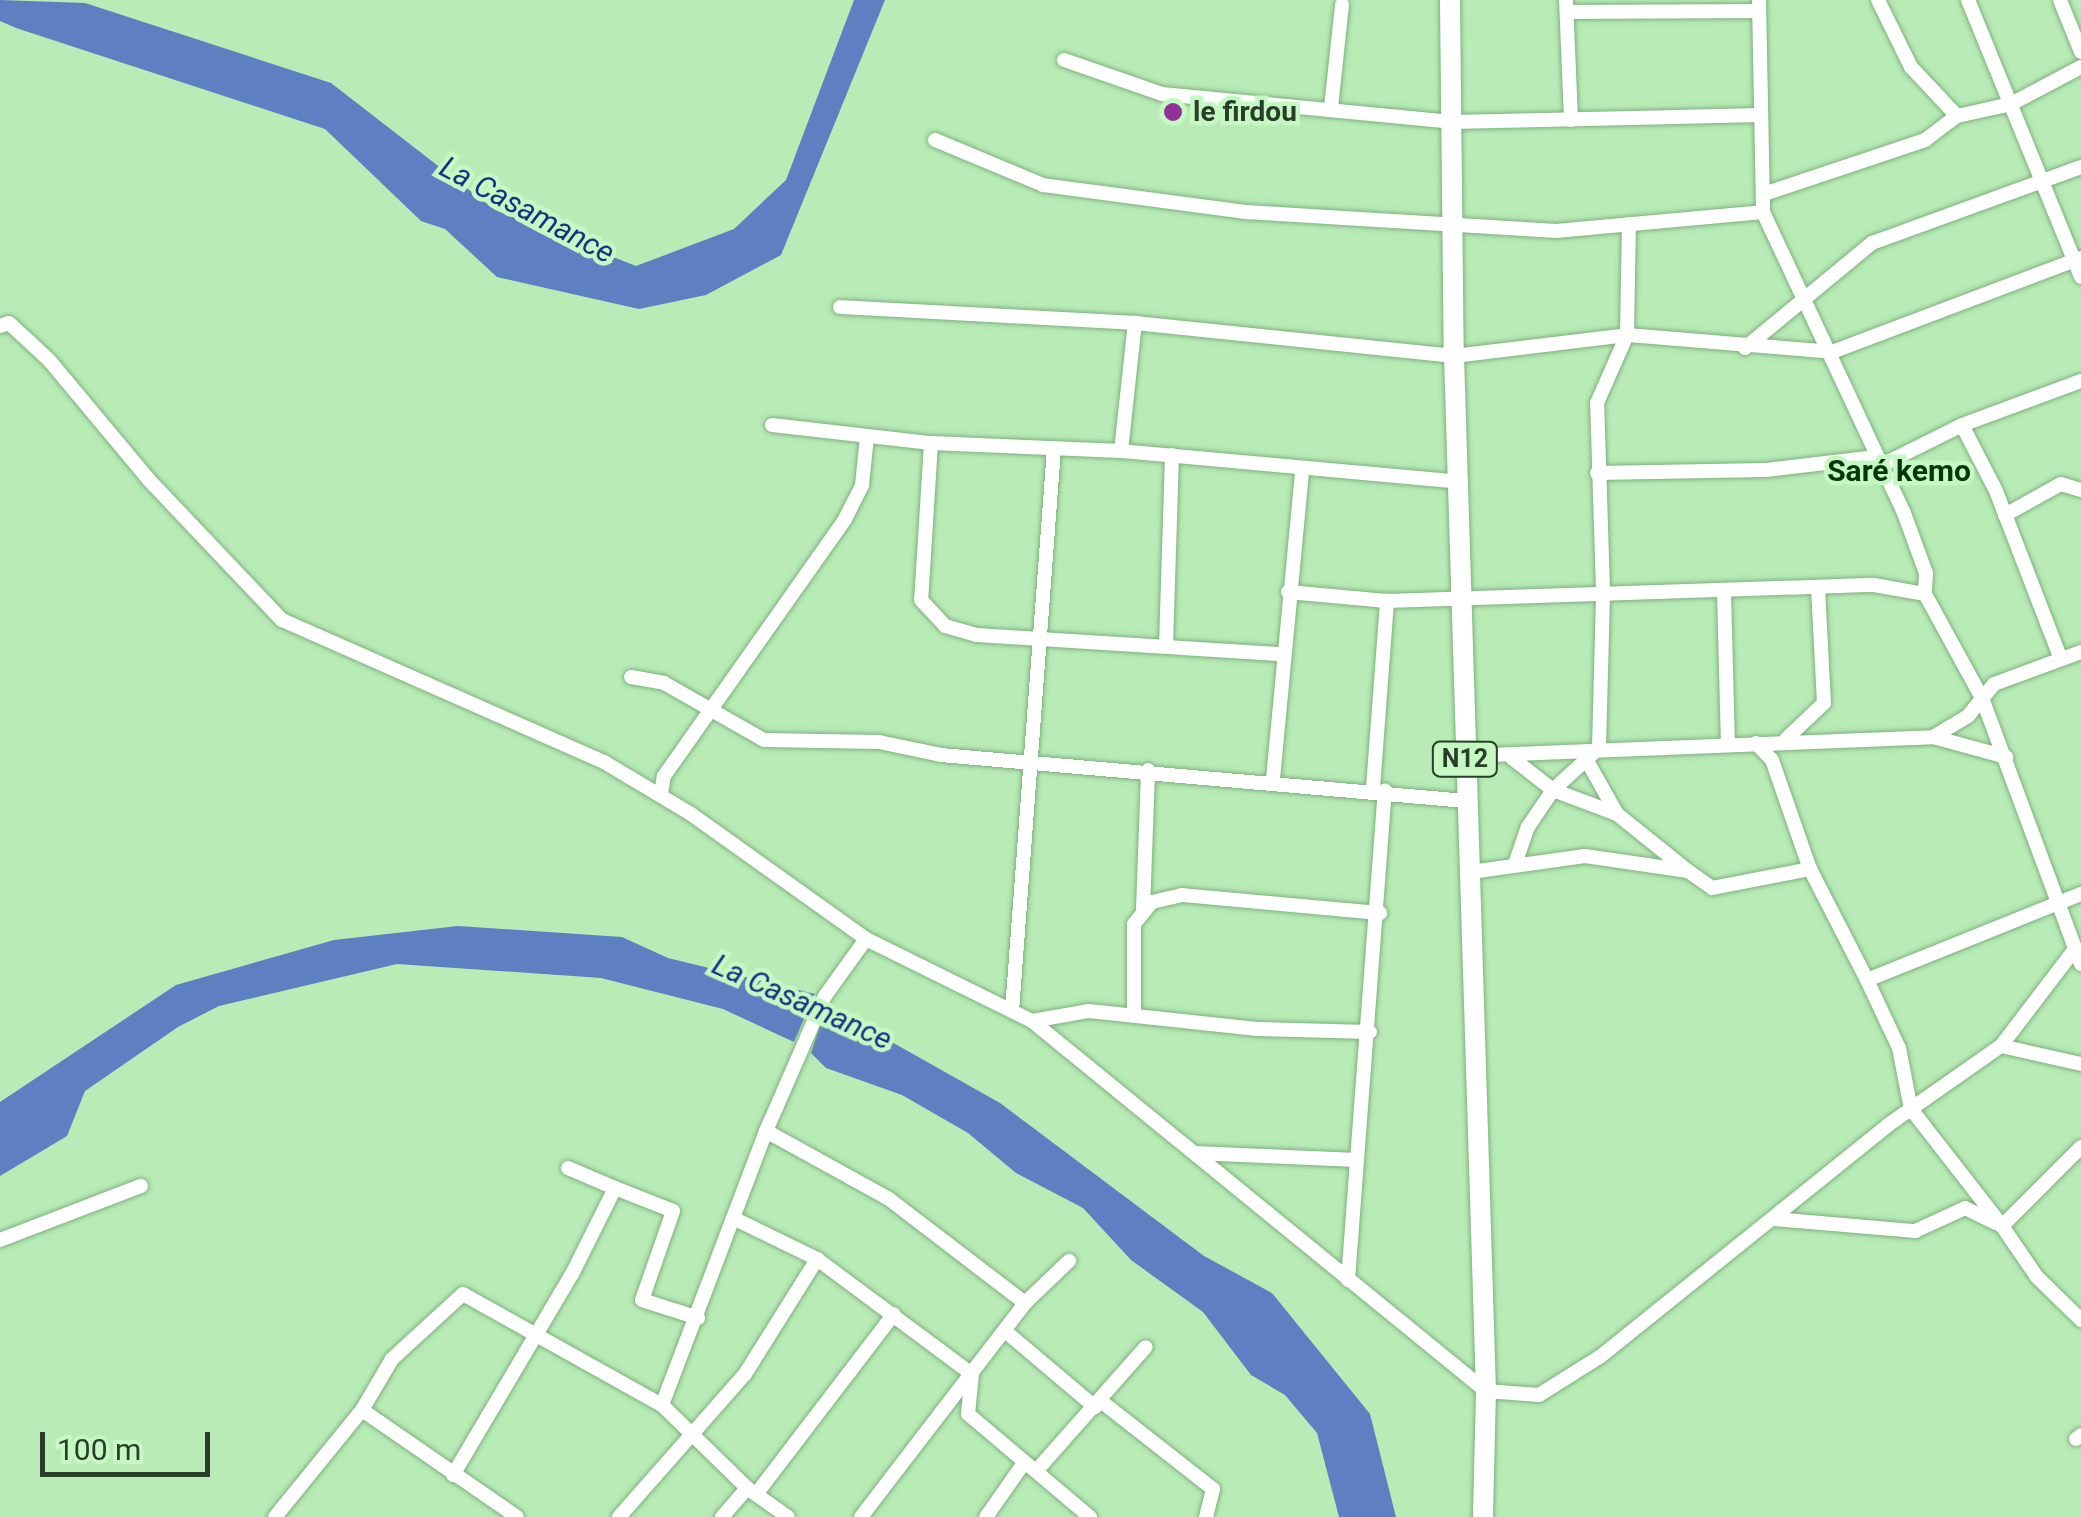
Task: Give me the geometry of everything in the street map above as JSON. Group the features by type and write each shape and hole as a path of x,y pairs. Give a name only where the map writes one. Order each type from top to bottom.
{"main road":[{"name":"N12","path":"1450,0 1456,224 1454,356 1461,482 1466,801 1486,1390 1483,1517"}],"street":[{"path":"1878,0 1912,68 1957,116"},
{"path":"1968,0 2040,181 2078,259 2081,277"},
{"path":"2060,0 2081,52"},
{"path":"1331,108 1342,5"},
{"path":"0,326 9,323 49,360 148,480 282,620 418,686 558,740 640,782 866,939 1032,1020 1486,1390 1538,1395 1601,1356 1911,1108 2001,1046 2078,956 1982,698 1924,594 1926,574 1879,461 1832,352 1800,298 1763,212 1766,193 1758,6 1566,6 1571,120"},
{"path":"1064,60 1162,94 1452,122 1760,115"},
{"path":"1766,193 1925,140 1957,116 2011,104 2081,67"},
{"path":"935,140 1043,186 1246,212 1556,231 1763,212"},
{"path":"1745,348 1800,298 1872,244 2081,167"},
{"path":"1515,864 1528,827 1553,790 1598,748 1603,590 1596,403 1627,336 1629,224"},
{"path":"840,307 1135,323 1454,356 1627,336 1832,352 2078,259"},
{"path":"1121,451 1135,323"},
{"path":"1597,474 1766,470 1879,461 2081,381"},
{"path":"772,425 931,443 1121,451 1461,482"},
{"path":"1962,425 2006,515 2060,657"},
{"path":"661,794 664,776 713,712 845,519 862,485 867,437"},
{"path":"931,443 921,600 945,626 976,635 1282,654"},
{"path":"1012,1011 1012,966 1026,880 1022,823 1054,449"},
{"path":"1166,646 1172,455"},
{"path":"1273,779 1302,470"},
{"path":"2006,515 2060,484 2081,490"},
{"path":"1288,592 1387,600 1603,590 1724,594 1874,585 1924,594"},
{"path":"1786,738 1824,703 1818,590"},
{"path":"1724,594 1728,745"},
{"path":"1348,1280 1380,913 1379,789 1387,600"},
{"path":"1933,738 1968,716 1994,684 2060,657 2079,656"},
{"path":"631,677 664,683 764,740 817,737 1028,762 1273,779 1466,801"},
{"path":"1465,756 1512,758 1598,748 1728,745 1786,738 1933,738 2006,757"},
{"path":"1756,743 1772,760 1810,870 1899,1048 1911,1108 2037,1277 2081,1320"},
{"path":"1512,758 1553,790 1617,814 1712,888 1810,870"},
{"path":"1586,759 1617,814"},
{"path":"1142,914 1148,770"},
{"path":"640,782 664,776"},
{"path":"1471,872 1585,856 1645,870 1688,871"},
{"path":"1867,980 2081,894"},
{"path":"1134,1016 1134,924 1152,902 1182,895 1380,913"},
{"path":"662,1405 766,1131 824,996 866,939"},
{"path":"1032,1020 1089,1010 1257,1030 1370,1032"},
{"path":"2001,1046 2081,1064"},
{"path":"766,1131 888,1199 1026,1304"},
{"path":"2002,1226 2081,1147"},
{"path":"1195,1153 1358,1160"},
{"path":"568,1168 673,1210 642,1300 698,1318"},
{"path":"0,1240 141,1186"},
{"path":"453,1475 615,1188"},
{"path":"1774,1219 1915,1231 1965,1208 2002,1226"},
{"path":"733,1218 817,1259 972,1374"},
{"path":"619,1517 745,1374 817,1259"},
{"path":"860,1517 1026,1304 1069,1261"},
{"path":"275,1517 362,1410 392,1358 464,1294 662,1405 695,1431 752,1491 788,1517"},
{"path":"722,1517 752,1491 894,1314"},
{"path":"1006,1331 1098,1405 1213,1489 1206,1517"},
{"path":"986,1517 1030,1466 1098,1405 1146,1347"},
{"path":"972,1374 968,1414 1090,1517"},
{"path":"362,1410 517,1517"}],"water":[{"path":"0,0 85,3 331,83 495,210 636,266 734,229 786,180 854,0 885,0 781,255 706,295 639,309 497,277 445,229 421,221 325,129 16,28 0,21"},
{"name":"La Casamance","path":"458,926 622,937 668,958 815,994 794,1042 723,1009 601,978 397,964 219,1006 178,1027 85,1091 67,1136 0,1176 0,1102 176,985 334,940"},
{"path":"826,1005 1000,1103 1204,1256 1272,1293 1370,1414 1396,1517 1339,1517 1317,1433 1285,1395 1251,1375 1203,1312 1131,1260 1083,1208 1016,1173 968,1133 902,1095 826,1068 811,1053"}],"place":[{"name":"le firdou","path":"1173,112"}],"district":[{"name":"Saré kemo","path":"1899,471"}]}
